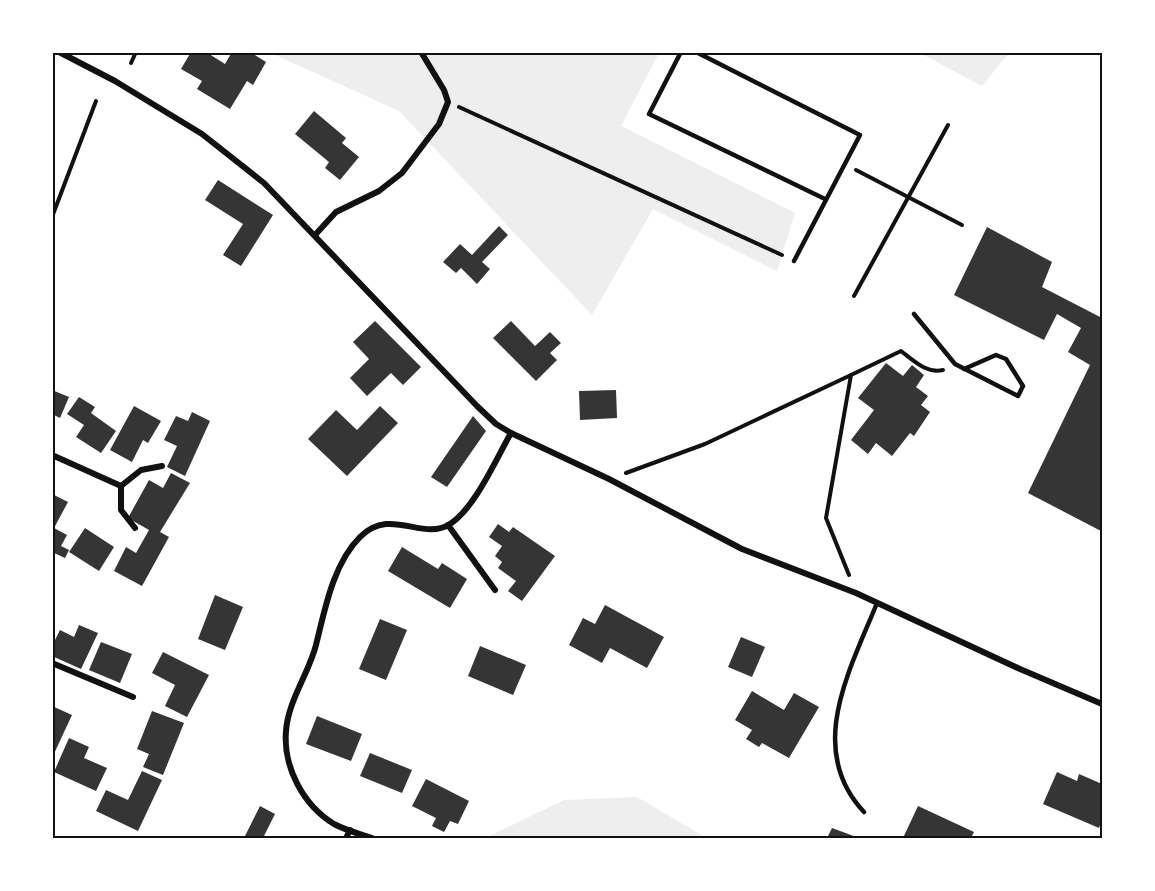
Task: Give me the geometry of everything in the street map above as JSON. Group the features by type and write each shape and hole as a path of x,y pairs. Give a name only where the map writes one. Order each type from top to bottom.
{"street":[{"path":"59,52 115,81 202,134 264,183 496,424 609,479 742,549 856,593 1020,669 1102,704"},
{"path":"315,235 336,212 379,191 402,173 439,124 448,102 444,90 421,52"},
{"path":"372,838 334,824 301,792 288,760 286,730 316,647 322,611 348,550 362,535 382,523 395,522 427,529 448,525 467,507 511,433"},
{"path":"52,455 121,486"},
{"path":"121,486 141,470 162,466"},
{"path":"121,486 121,510 135,528"},
{"path":"448,525 495,590"},
{"path":"52,663 133,697"},
{"path":"346,838 350,830"}],"lane":[{"path":"681,52 649,114 825,199"},
{"path":"696,52 860,135 794,261"},
{"path":"914,314 955,364 964,369 1018,396 1023,386 1006,359 996,355 964,369"},
{"path":"864,812 850,798 833,746 842,691 877,603"}],"path":[{"path":"131,63 136,52"},
{"path":"52,218 96,101"},
{"path":"448,102 794,261"},
{"path":"854,296 948,124"},
{"path":"844,164 962,225"},
{"path":"609,479 705,444 901,351 923,368 936,372 955,364"},
{"path":"851,375 826,518 856,593"}],"shaded area":[{"path":"271,53 659,53 621,126 795,213 777,271 653,209 592,315 399,111"},
{"path":"920,53 1009,53 982,86"},
{"path":"637,797 707,838 485,838 564,800"}],"building":[{"path":"191,52 206,52 225,64 232,52 250,52 266,62 253,85 247,81 230,109 197,89 202,81 181,69"},
{"path":"314,111 346,138 342,143 359,157 340,180 325,168 329,162 295,134"},
{"path":"218,180 273,215 241,266 223,255 243,224 205,200"},
{"path":"499,226 508,235 482,262 490,269 477,284 461,268 456,273 443,262 460,244 472,255"},
{"path":"987,227 1052,262 1042,287 1102,318 1101,531 1028,493 1090,365 1068,352 1081,328 1057,314 1044,340 954,295"},
{"path":"375,321 421,367 403,385 391,373 367,396 350,378 369,359 353,342"},
{"path":"511,321 535,346 550,332 561,343 550,353 557,360 536,381 493,338"},
{"path":"886,363 903,376 912,365 924,375 916,387 928,396 921,405 930,412 914,436 910,433 892,456 876,443 868,454 851,440 874,410 858,398"},
{"path":"52,390 69,397 60,418 52,414"},
{"path":"616,390 617,418 580,420 579,391"},
{"path":"79,397 95,407 91,413 116,431 101,453 76,437 84,425 67,414"},
{"path":"134,406 161,421 148,443 143,440 132,462 110,450"},
{"path":"380,406 398,423 347,476 308,439 336,410 357,430"},
{"path":"192,412 210,421 185,476 167,467 177,446 164,440 176,416 188,421"},
{"path":"473,416 486,431 447,487 431,477"},
{"path":"171,473 190,483 160,532 169,537 142,586 114,571 126,547 136,553 149,530 128,518 149,480 163,488"},
{"path":"52,494 68,502 54,528 67,535 61,546 69,550 65,558 52,552"},
{"path":"498,524 509,532 513,527 555,556 522,601 508,591 516,581 498,568 502,562 495,556 502,546 489,537"},
{"path":"85,528 114,547 99,571 69,552"},
{"path":"402,547 438,569 442,563 467,579 450,608 388,571"},
{"path":"215,595 243,607 225,650 198,639"},
{"path":"605,605 664,637 647,668 610,648 602,663 569,645 583,618 595,624"},
{"path":"380,619 407,630 386,680 359,669"},
{"path":"79,625 98,633 81,669 52,656 52,646 60,630 74,637"},
{"path":"741,637 765,647 752,677 728,667"},
{"path":"101,642 132,654 120,683 89,670"},
{"path":"480,646 526,665 513,695 468,676"},
{"path":"163,652 209,675 187,717 165,706 175,685 152,673"},
{"path":"752,691 784,710 794,693 819,707 789,758 762,743 759,747 746,739 752,730 735,720"},
{"path":"52,706 72,715 52,758"},
{"path":"152,711 184,723 163,775 143,767 149,754 137,749"},
{"path":"317,716 362,734 351,761 306,744"},
{"path":"69,738 89,747 84,758 107,768 96,791 54,772"},
{"path":"370,753 412,770 402,793 360,776"},
{"path":"142,771 162,780 138,831 96,811 106,790 128,800"},
{"path":"1057,772 1077,781 1079,774 1102,784 1102,819 1099,828 1043,804"},
{"path":"426,779 469,801 458,824 450,821 444,832 432,826 436,818 412,806"},
{"path":"260,806 275,814 263,838 244,838"},
{"path":"918,806 974,832 971,838 903,838"},
{"path":"832,828 859,838 827,838"}]}
